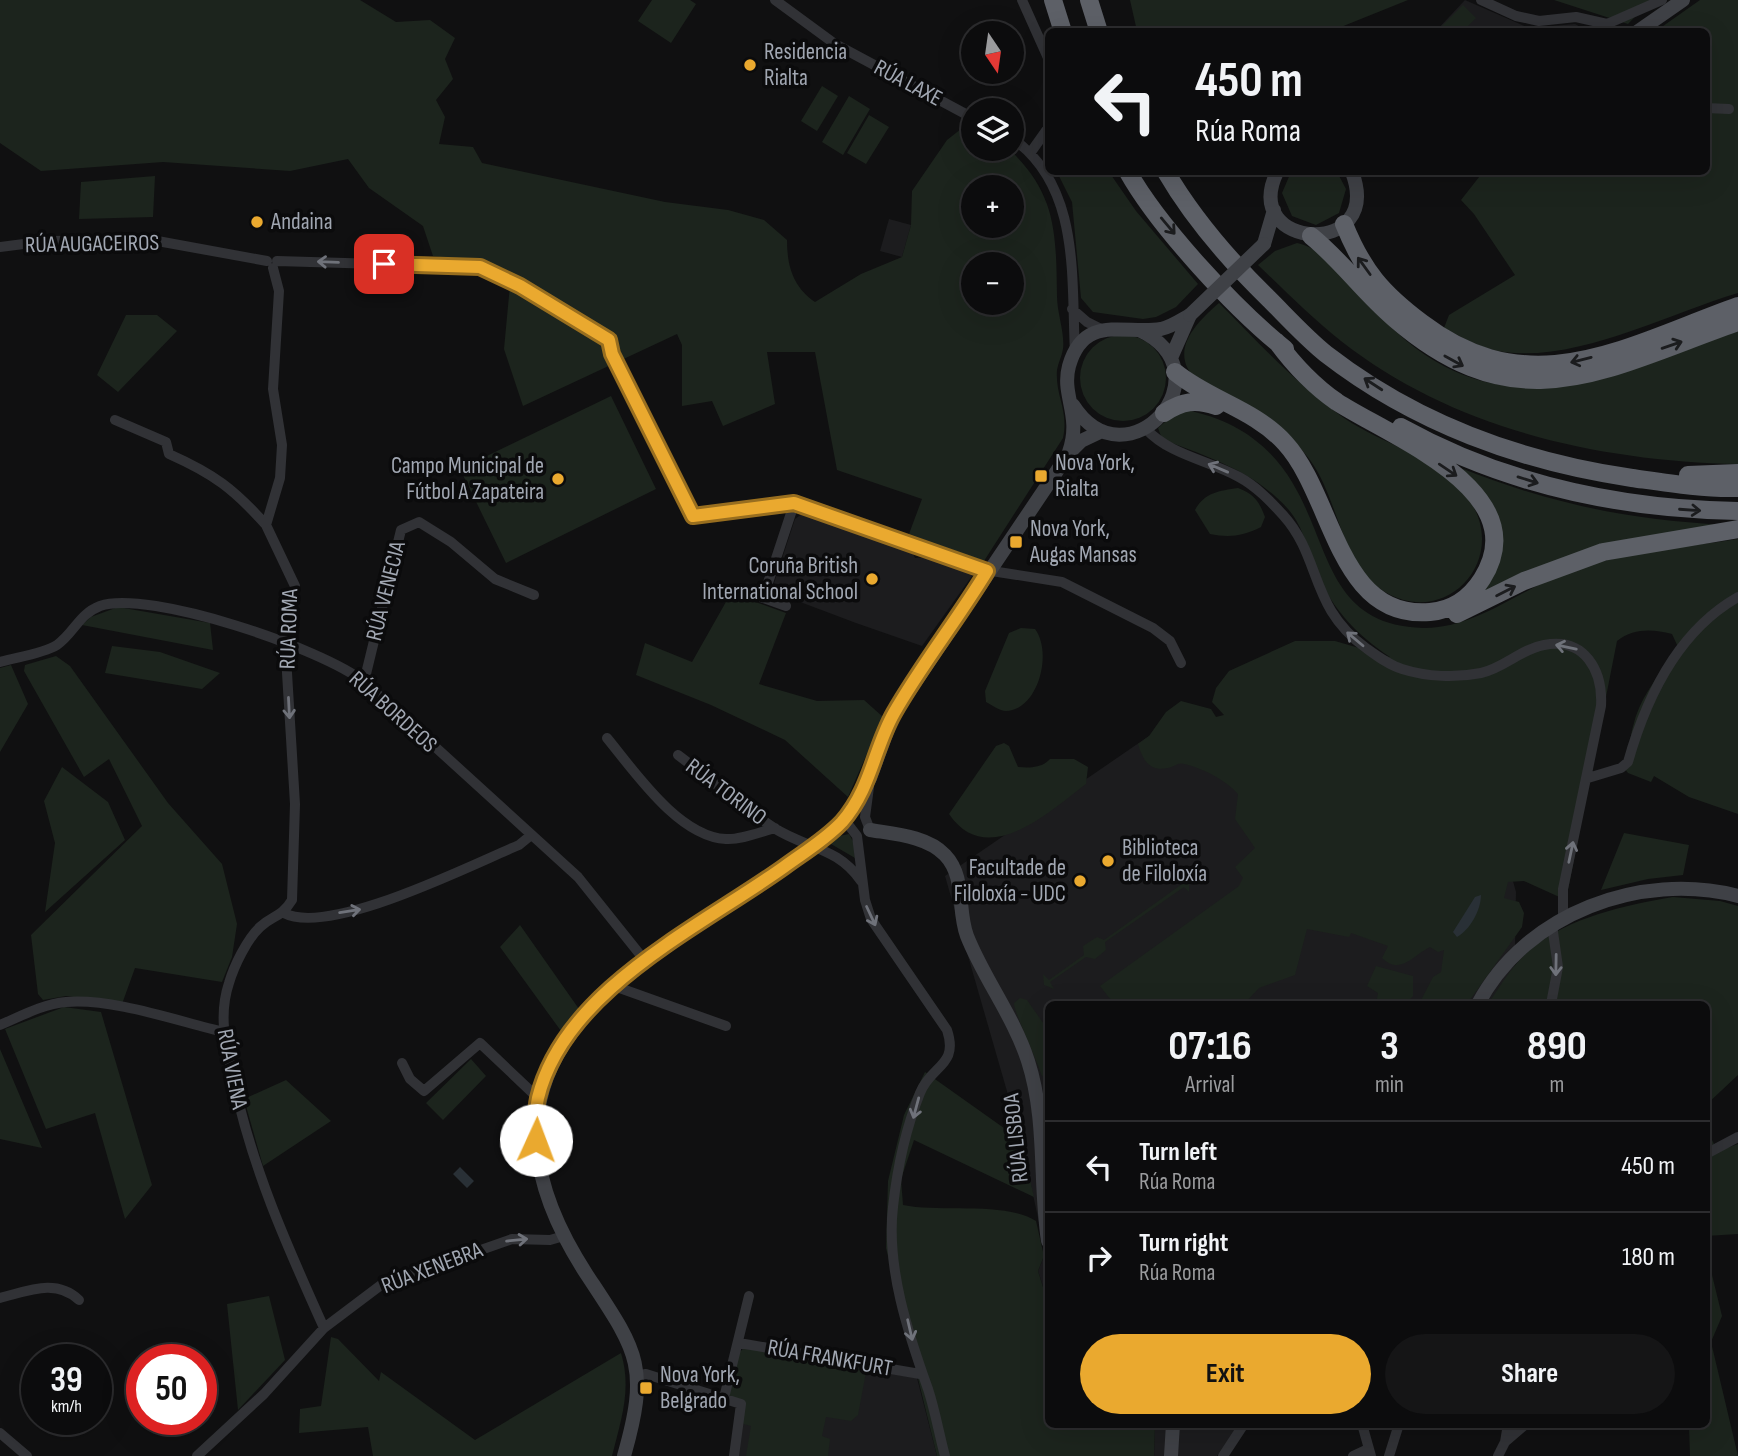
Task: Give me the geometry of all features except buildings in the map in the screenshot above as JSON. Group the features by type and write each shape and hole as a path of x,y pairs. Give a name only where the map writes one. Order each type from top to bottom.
{"highway":[{"path":"1053,0 1062,28"},
{"path":"1089,0 1098,28"},
{"path":"1130,175 1148,203 1205,271 1277,342 1334,388 1372,411 1447,450 1501,472 1562,490 1642,505 1738,511"},
{"path":"1168,175 1184,202 1221,250 1251,281 1326,353 1398,400 1446,426 1546,462 1657,482 1736,483"},
{"path":"1344,224 1357,258 1400,306 1455,345 1475,355 1510,365 1535,367 1581,361 1738,306"},
{"path":"1311,236 1334,253 1360,285 1417,337 1462,366 1506,380 1574,377 1738,322"},
{"path":"1173,365 1198,389 1256,419 1286,444 1311,481 1353,576 1374,598 1389,606 1422,613 1455,605 1469,595 1489,567 1494,549 1487,511 1478,495 1464,481 1427,455 1334,400 1292,362 1277,342"},
{"path":"1164,413 1177,404 1205,402 1237,416 1276,446 1310,496 1348,582 1371,606 1405,619 1441,619 1464,611 1524,581 1603,552 1738,529"}],"main road":[{"path":"1643,28 1683,0"},
{"path":"1264,244 1274,210 1271,192 1276,175"},
{"path":"1274,210 1292,230 1311,236 1323,235 1344,224 1356,206 1354,178"},
{"path":"1069,453 1074,436 1068,378 1075,354 1092,335 1103,330 1160,329 1190,315 1264,244 1292,230"},
{"path":"1173,365 1190,315"},
{"path":"1072,403 1090,424 1102,431 1132,433 1146,429 1164,413 1175,386 1173,365 1163,345 1137,329"},
{"path":"624,1456 639,1391 634,1355 621,1324 564,1236 550,1207 538,1162 538,1098 562,1044 588,1010 614,986 813,846 841,822 857,803 870,778 893,715 987,571 1069,453 1081,441 1102,431"},
{"name":"RÚA LISBOA","path":"870,830 930,844 943,852 956,872 967,935 1022,1044 1031,1071 1042,1138 1045,1190"},
{"path":"1480,1001 1500,971 1520,950 1558,922 1606,900 1667,888 1699,889 1738,896"},
{"path":"1171,1456 1173,1428"}],"street":[{"name":"RÚA LAXE","path":"775,0 835,44 961,112"},
{"path":"1021,0 1045,52"},
{"path":"1480,0 1516,16 1539,20 1576,17 1607,24 1662,0"},
{"path":"1710,108 1729,108"},
{"path":"1031,152 1045,127"},
{"path":"1024,147 1031,152 1045,173"},
{"path":"1047,175 1054,186 1064,215 1070,244 1075,354"},
{"name":"RÚA AUGACEIROS","path":"0,247 47,241 152,240 272,263"},
{"path":"266,525 280,478 282,445 273,389 279,291 272,263 480,267 520,286 609,340 612,354 693,516 794,503 987,571 1062,582 1109,603 1170,641 1181,663"},
{"path":"1072,309 1087,322 1103,330"},
{"name":"RÚA ROMA","path":"115,420 166,442 169,454 197,466 235,490 266,525 295,586 285,640 295,804 292,900 284,914"},
{"path":"1146,429 1162,444 1241,478 1260,492 1285,517 1301,541 1330,613 1356,641 1401,669 1458,677 1496,668 1544,645 1561,644 1580,650 1592,661 1600,677 1602,691 1588,778 1563,889 1558,922 1558,967 1552,1001"},
{"path":"763,598 794,503"},
{"name":"RÚA VENECIA","path":"364,682 401,530 419,522 451,542 495,579 534,595"},
{"path":"738,589 786,606"},
{"path":"1588,778 1621,768 1628,762 1649,701 1680,650 1713,611 1738,597"},
{"name":"RÚA BORDEOS","path":"0,662 54,646 69,635 81,616 99,606 118,602 185,612 285,640 351,671 364,682 578,877 646,962"},
{"name":"RÚA TORINO","path":"607,738 663,806 708,835 727,840 775,828"},
{"name":"RÚA TORINO","path":"678,755 775,828 841,859 862,882"},
{"path":"870,778 865,817 870,830"},
{"path":"857,803 847,821 857,836 862,882 871,919 947,1030 951,1044 949,1057 932,1074 920,1092 902,1156 892,1209 895,1268 920,1374 927,1388 945,1456"},
{"name":"RÚA LISBOA","path":"850,827 870,830"},
{"path":"284,914 296,920 373,906 519,845 530,836"},
{"name":"RÚA VIENA","path":"284,914 261,927 240,959 229,981 222,1010 223,1031 241,1115 258,1176 324,1328"},
{"path":"614,986 726,1026"},
{"path":"0,1025 44,1006 66,1002 108,1005 223,1031"},
{"path":"402,1063 410,1079 424,1091 480,1043 538,1098"},
{"path":"1710,1152 1738,1137"},
{"name":"RÚA XENEBRA","path":"197,1456 264,1394 324,1328 381,1285 397,1277 512,1240 550,1240 564,1236"},
{"path":"0,1298 44,1287 69,1290 79,1300"},
{"name":"RÚA FRANKFURT","path":"724,1398 749,1296"},
{"name":"RÚA FRANKFURT","path":"739,1343 920,1374"},
{"path":"638,1376 646,1374 741,1404 734,1456"},
{"path":"1223,1456 1241,1428"},
{"path":"1353,1456 1370,1452 1363,1428"},
{"path":"1389,1456 1398,1428"},
{"path":"1498,1456 1505,1442 1507,1428"},
{"path":"1505,1442 1521,1428"},
{"path":"0,1433 27,1456"}],"shaded area":[{"path":"0,0 360,0 396,22 430,20 455,38 445,59 453,79 436,100 445,117 439,144 473,147 482,163 665,202 728,210 764,220 787,240 788,259 796,283 815,302 861,274 902,257 911,225 912,191 947,140 961,129 961,161 1020,161 1037,182 1051,216 1056,253 1057,303 1063,343 1057,379 1064,419 1063,438 984,561 909,534 922,499 837,470 815,352 767,352 775,404 723,426 712,401 682,406 682,345 677,334 523,406 504,349 510,285 466,261 433,256 423,226 369,188 348,159 290,171 163,162 41,171 0,143"},
{"path":"652,0 690,0 696,4 671,43 638,21"},
{"path":"1130,0 1408,0 1338,28 1136,28"},
{"path":"1465,0 1529,28 1439,28"},
{"path":"1554,0 1651,0 1628,24"},
{"path":"1700,0 1738,0 1738,293 1622,334 1562,350 1532,353 1496,351 1444,328 1449,315 1515,275 1474,214 1461,200 1481,175 1710,175 1710,28 1660,28"},
{"path":"1463,5 1476,18 1466,28 1440,28"},
{"path":"1575,24 1582,28 1529,28"},
{"path":"822,86 838,96 817,131 801,121"},
{"path":"849,96 870,109 843,155 822,142"},
{"path":"869,115 889,127 866,164 847,153"},
{"path":"1058,175 1111,175 1136,211 1198,284 1176,307 1156,317 1143,319 1093,312 1081,298 1072,202"},
{"path":"1290,175 1339,175 1346,189 1339,213 1316,225 1292,216 1282,193"},
{"path":"155,176 153,217 79,219 81,182"},
{"path":"889,219 911,225 902,257 880,251"},
{"path":"1297,243 1319,253 1330,262 1379,315 1422,353 1465,376 1509,386 1552,386 1597,378 1738,330 1738,464 1633,456 1580,447 1479,418 1431,397 1384,371 1341,341 1258,265 1275,251"},
{"path":"1219,303 1310,392 1344,418 1426,462 1456,484 1468,498 1479,521 1482,543 1477,564 1466,581 1450,594 1430,601 1408,601 1385,592 1370,580 1350,549 1320,476 1301,449 1284,433 1204,386 1188,369 1185,359 1187,341 1198,324"},
{"path":"126,315 157,315 177,331 118,392 97,375"},
{"path":"1123,335 1147,342 1159,354 1166,378 1159,402 1147,414 1123,421 1099,414 1087,402 1080,378 1087,354 1099,342"},
{"name":"Campo Municipal de Fútbol A Zapateira","path":"611,396 656,489 506,563 460,469"},
{"path":"1186,410 1219,419 1247,434 1272,455 1292,482 1336,578 1350,597 1368,613 1391,623 1423,628 1443,626 1482,614 1557,576 1596,563 1636,554 1738,539 1738,814 1689,797 1654,776 1651,782 1628,773 1621,764 1627,754 1637,713 1653,683 1678,647 1672,634 1650,631 1630,634 1617,641 1566,900 1524,881 1508,882 1504,898 1519,902 1524,913 1522,927 1469,1001 1421,1001 1433,977 1441,972 1444,950 1438,952 1430,947 1407,962 1395,965 1382,958 1388,946 1351,933 1349,937 1307,929 1295,975 1259,988 1247,1001 1112,1001 1100,986 1239,886 1243,878 1235,867 1255,848 1235,819 1238,794 1233,789 1213,775 1191,766 1180,764 1161,769 1151,766 1142,755 1138,744 1149,736 1166,712 1181,701 1211,709 1216,717 1224,715 1212,702 1216,688 1229,671 1295,641 1335,641 1390,657 1357,631 1338,610 1323,586 1298,524 1275,496 1230,467 1162,439 1158,428 1173,415"},
{"path":"1458,467 1525,491 1589,508 1654,519 1724,525 1670,533 1474,601 1496,544 1498,529 1496,515 1489,501"},
{"path":"1238,488 1258,502 1265,517 1261,527 1236,535 1210,534 1195,510 1208,496"},
{"name":"Coruña British International School","path":"802,514 911,550 915,558 929,557 969,571 972,576 922,646 856,623 779,594 774,583 795,519"},
{"path":"731,593 786,613 759,684 817,701 864,700 883,717 848,797 785,740 711,705 636,675 645,643 692,662"},
{"path":"118,607 210,623 213,650 82,625 91,617"},
{"path":"1021,628 1035,629 1043,652 1042,665 1034,691 1027,701 1017,708 1004,711 986,702 985,691 1009,633"},
{"path":"112,646 160,652 220,673 202,689 105,673"},
{"path":"56,656 70,666 168,803 222,864 237,924 232,957 222,982 135,968 122,1004 66,996 43,1000 38,994 31,935 142,826 109,759 84,777 24,671 25,665"},
{"path":"11,665 28,704 0,752 0,668"},
{"path":"1149,736 1477,750 1516,892 1514,1001 1045,1001 1045,1293 1038,1271 1044,1256 1042,1236 1021,1140 945,876"},
{"path":"1004,743 1009,746 1018,767 1040,766 1050,759 1074,759 1088,767 1086,784 1018,831 981,837 964,830 949,814 996,746"},
{"path":"62,767 108,802 125,840 45,912 55,843 44,801"},
{"path":"1624,833 1689,845 1683,875 1648,879 1601,890"},
{"path":"849,834 854,843 855,858 831,844 839,836"},
{"path":"1179,876 1189,879 1189,892 1184,887 1105,942 1106,950 1095,959 1086,957 1050,982 1054,989 1044,985 1043,974 1049,980 1084,955 1083,946 1097,937 1104,940 1182,884"},
{"path":"1481,895 1474,919 1457,937 1453,932 1475,897"},
{"path":"1673,897 1720,901 1738,906 1738,1075 1710,1101 1710,1001 1490,1001 1519,961 1546,938 1580,921 1636,904"},
{"path":"520,925 579,1009 561,1031 500,947"},
{"path":"1376,966 1413,976 1413,996 1408,1001 1377,1001 1378,993 1367,986"},
{"path":"1020,998 1027,1000 1045,1026 1045,1076 1042,1076 1014,1003"},
{"path":"64,1007 101,1012 152,1185 125,1219 95,1113 46,1129 5,1029"},
{"path":"0,1049 42,1148 0,1139"},
{"path":"471,1059 486,1076 443,1120 426,1103"},
{"path":"925,1072 1021,1140 1034,1197 914,1140 901,1179 903,1205 1007,1211 1036,1221 1044,1256 1038,1271 1045,1293 1045,1428 1155,1428 1154,1456 937,1456 886,1248 888,1181 904,1115"},
{"path":"286,1080 331,1121 263,1166 244,1099"},
{"path":"1710,1136 1721,1150 1738,1144 1738,1234 1710,1236"},
{"path":"460,1167 474,1181 467,1188 453,1174"},
{"path":"1710,1266 1722,1316 1711,1342 1738,1456 1690,1456 1689,1428 1710,1428"},
{"path":"269,1296 285,1360 238,1410 227,1304"},
{"path":"331,1337 338,1339 379,1381 381,1372 475,1440 621,1353 626,1379 625,1392 612,1456 373,1456 368,1427 299,1433 300,1409 321,1406"},
{"path":"746,1347 867,1367 858,1415 851,1421 826,1417 822,1436 830,1439 828,1456 746,1456 751,1426 740,1423 744,1402 730,1396 728,1392 738,1353"},
{"path":"742,1349 917,1378 937,1456 735,1456"},
{"path":"1155,1428 1236,1428 1217,1456 1154,1456"}],"place":[{"name":"Residencia Rialta","path":"750,65"},
{"name":"Andaina","path":"257,222"},
{"name":"Nova York, Rialta","path":"1041,476"},
{"name":"Campo Municipal de Fútbol A Zapateira","path":"558,479"},
{"name":"Nova York, Augas Mansas","path":"1016,542"},
{"name":"Coruña British International School","path":"872,579"},
{"name":"Biblioteca de Filoloxía","path":"1108,861"},
{"name":"Facultade de Filoloxía - UDC","path":"1080,881"},
{"name":"Nova York, Belgrado","path":"646,1388"}],"route":[{"path":"384,264 480,267 520,286 609,340 612,354 693,516 794,503 987,571 893,715 870,778 857,803 827,836 646,962 588,1010 562,1044 550,1067 538,1098 536,1140"}]}
